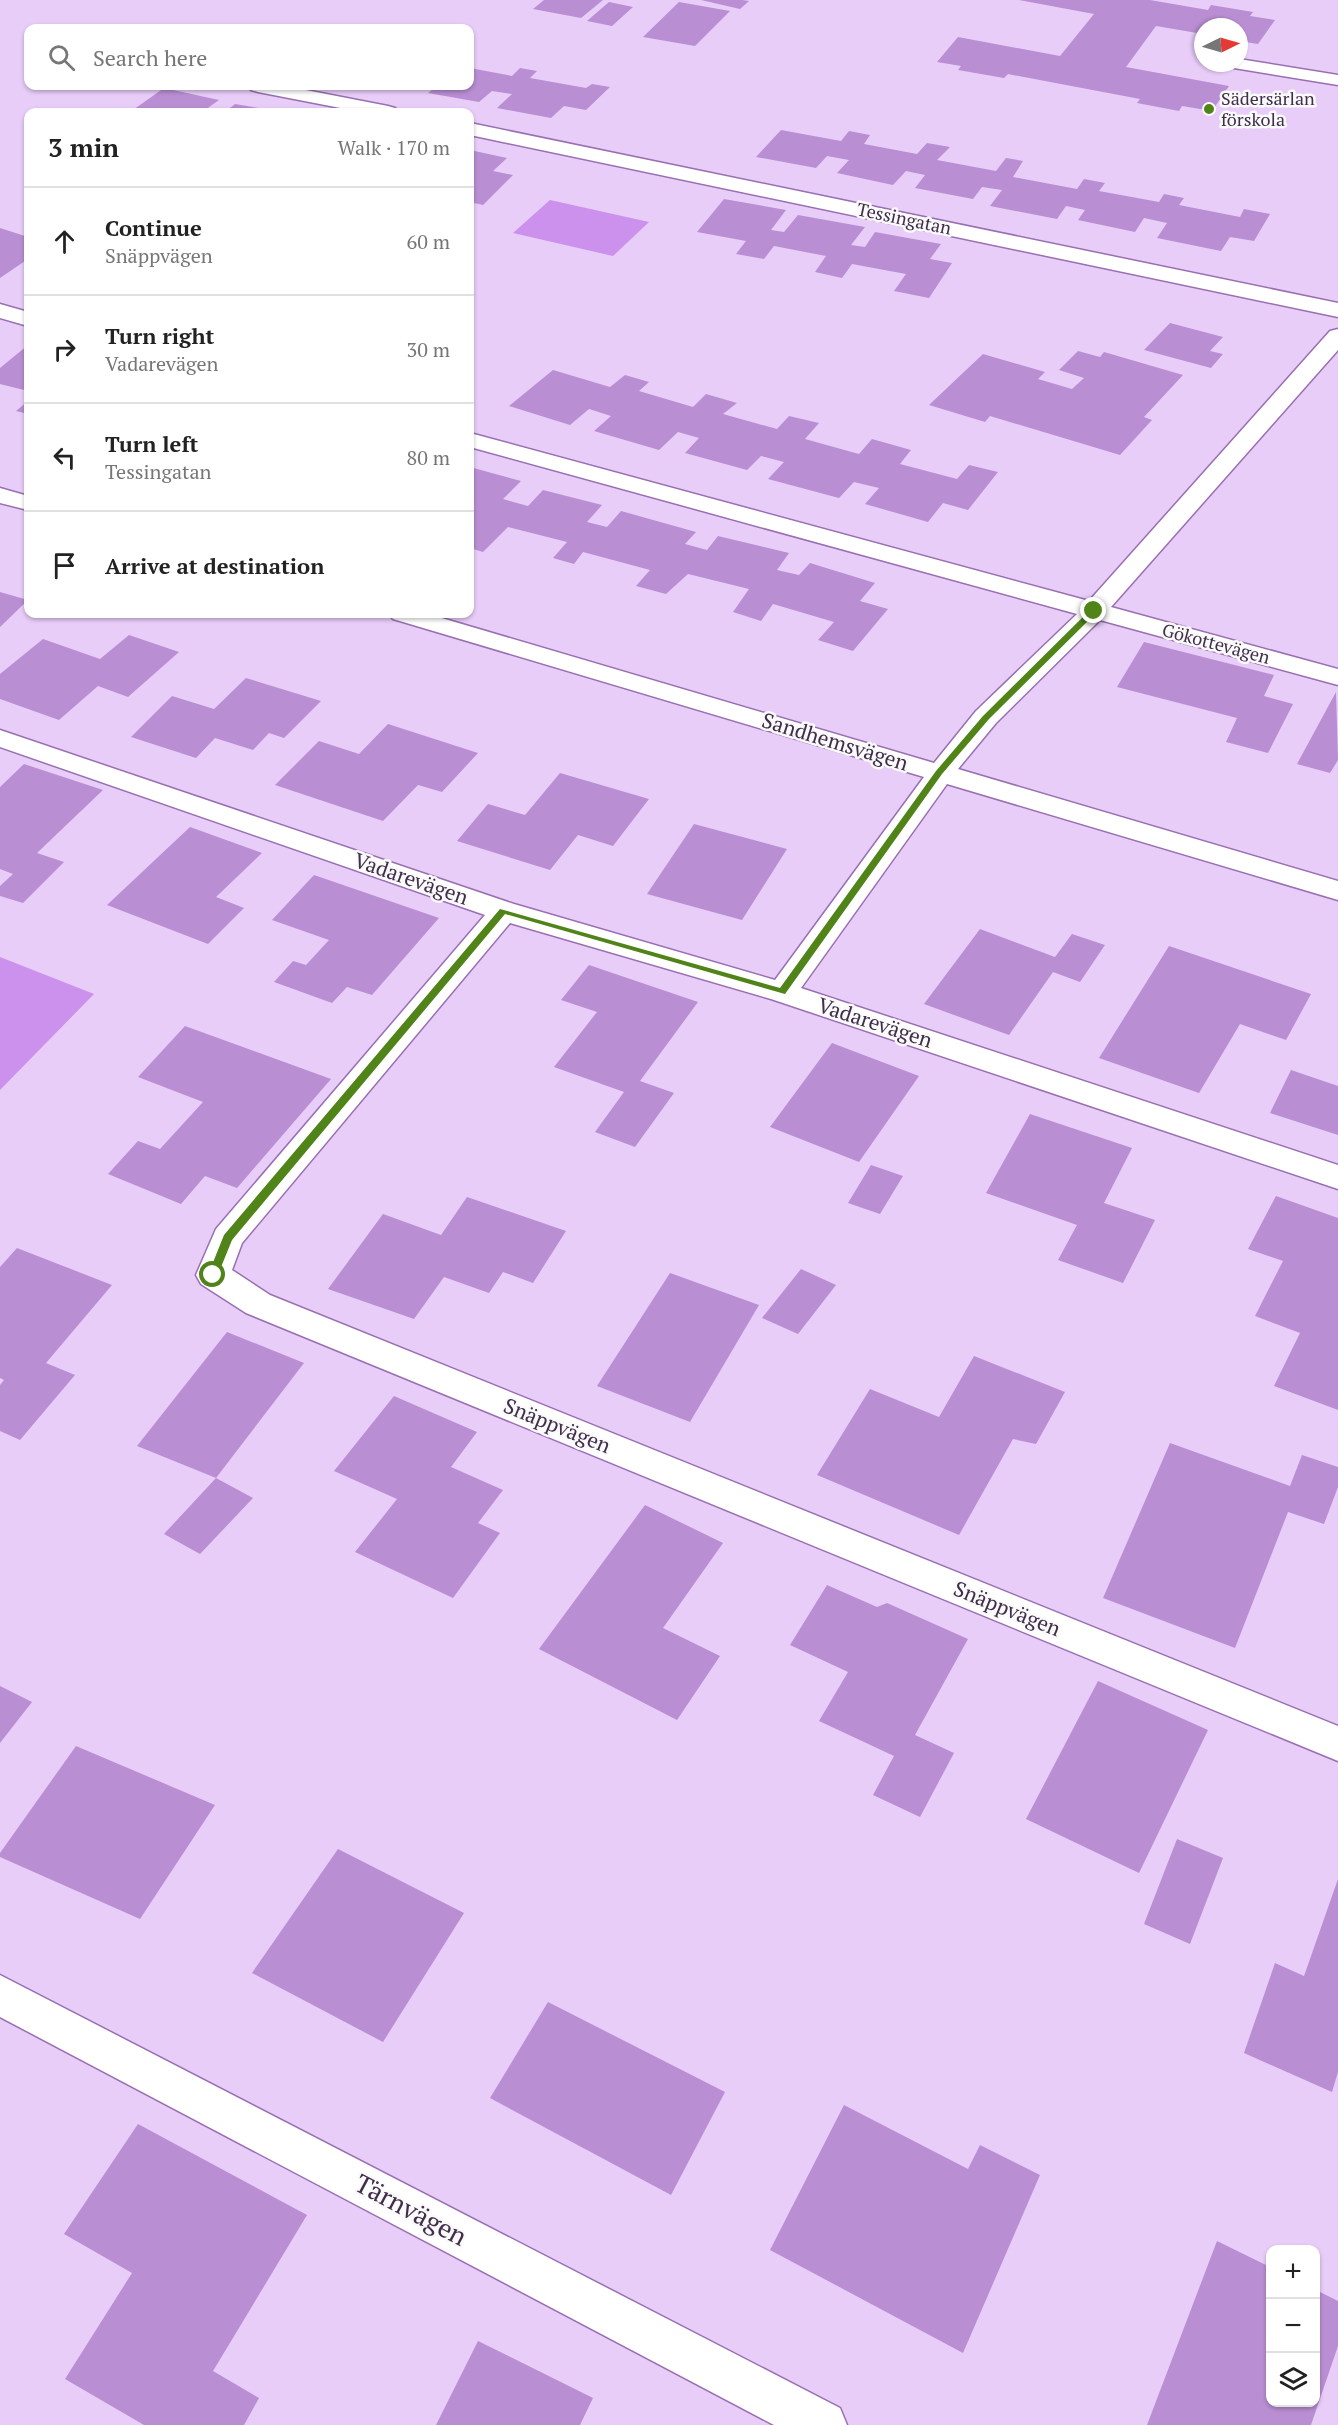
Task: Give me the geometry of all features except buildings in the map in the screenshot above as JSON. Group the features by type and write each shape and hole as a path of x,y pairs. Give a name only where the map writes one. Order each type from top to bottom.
{"street":[{"path":"278,90 368,108"},
{"name":"Tessingatan","path":"474,130 1338,310"},
{"path":"0,311 24,318"},
{"path":"782,992 939,772 986,717 1094,611 1338,336"},
{"path":"474,441 1094,611"},
{"path":"0,495 24,503"},
{"name":"Gökottevägen","path":"1094,611 1338,677"},
{"name":"Sandhemsvägen","path":"416,618 1338,891"},
{"name":"Vadarevägen","path":"0,738 504,911 782,992 1338,1177"},
{"name":"Snäppvägen","path":"504,911 228,1238 213,1275 258,1304 1338,1744"},
{"name":"Tärnvägen","path":"0,1995 823,2425"}],"lane":[{"path":"1248,65 1338,80"}],"shaded area":[{"path":"550,200 649,222 613,256 513,233"},
{"path":"0,957 94,994 0,1090"}],"place":[{"name":"Sädersärlan förskola","path":"1209,109"}],"route":[{"path":"213,1275 228,1238 504,911 782,992 939,772 986,717 1094,611"}]}
